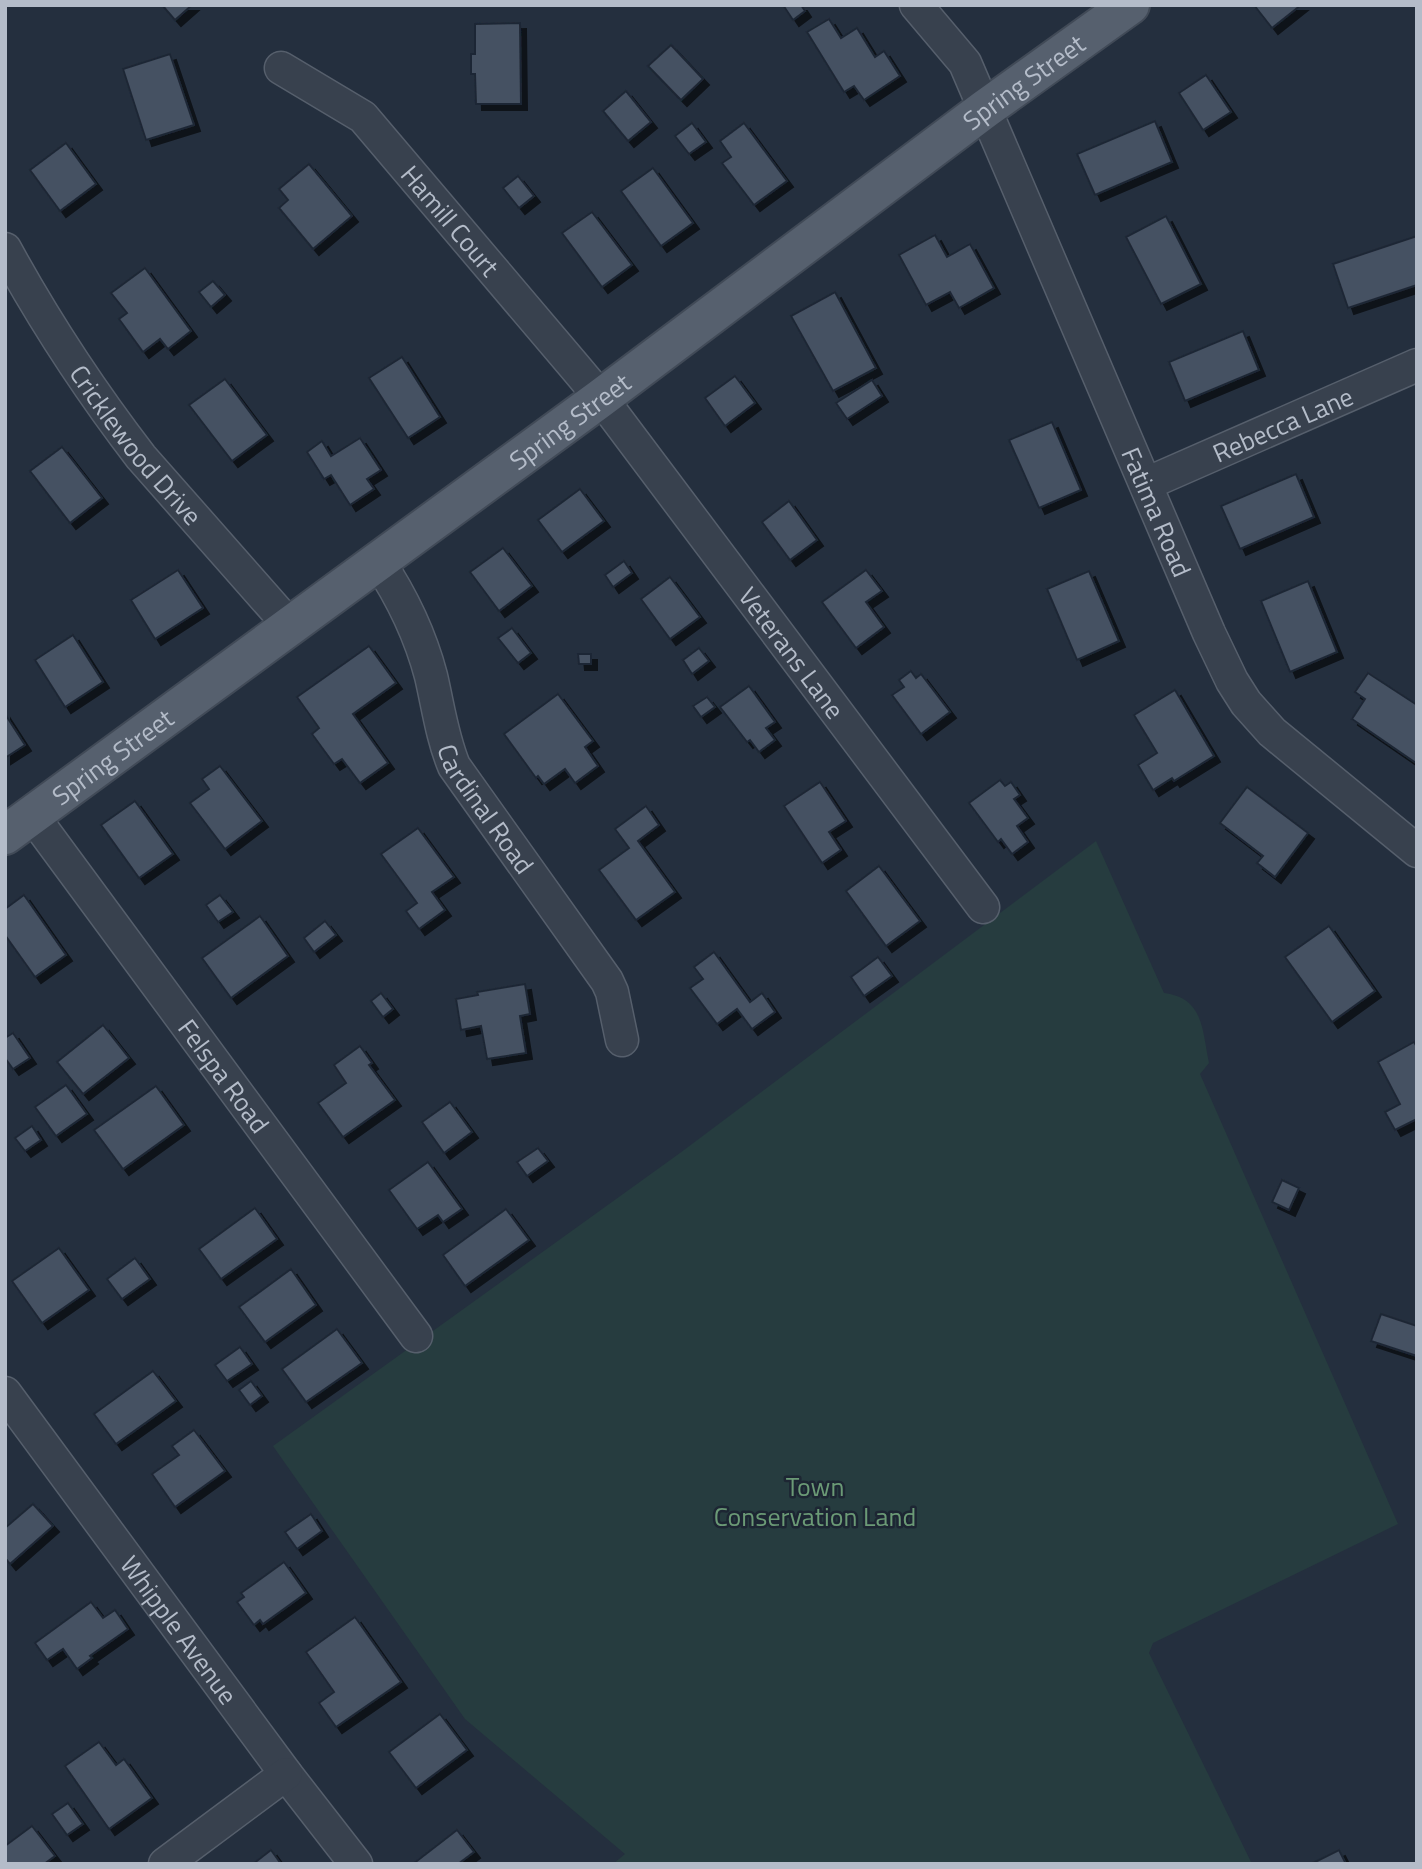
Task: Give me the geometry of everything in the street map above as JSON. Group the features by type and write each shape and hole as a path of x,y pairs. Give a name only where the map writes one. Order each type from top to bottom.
{"main road":[{"name":"Spring Street","path":"19,825 601,398 985,109 1130,5"}],"street":[{"name":"Fatima Road","path":"916,5 962,58 1209,633 1246,703 1272,732 1417,851"},
{"name":"Hamill Court","path":"281,68 363,117 601,398"},
{"name":"Cricklewood Drive","path":"5,249 52,329 120,429 159,478 290,626"},
{"name":"Rebecca Lane","path":"1146,484 1417,365"},
{"name":"Veterans Lane","path":"601,398 983,907"},
{"name":"Cardinal Road","path":"378,561 404,602 424,653 447,748 454,766 607,981 612,992 622,1040"},
{"name":"Felspa Road","path":"19,825 416,1336"},
{"name":"Whipple Avenue","path":"5,1393 286,1774 356,1864"},
{"path":"165,1864 286,1774"}],"green space":[{"name":"Town Conservation Land","path":"1096,841 1164,993 1187,1001 1199,1018 1209,1063 1200,1074 1398,1524 1153,1643 1149,1653 1252,1864 613,1864 625,1854 465,1719 273,1446 680,1153"}],"building":[{"path":"162,5 192,5 175,20"},
{"path":"783,5 801,5 805,11 793,20"},
{"path":"1254,5 1301,5 1272,28"},
{"path":"829,19 841,38 857,28 875,57 884,51 900,76 864,100 854,86 844,92 807,32"},
{"path":"520,23 521,104 476,104 475,74 471,74 471,54 475,54 475,24"},
{"path":"671,45 703,79 681,100 648,66"},
{"path":"170,54 194,125 146,140 123,69"},
{"path":"1206,75 1231,112 1203,130 1179,93"},
{"path":"626,91 651,122 628,141 603,111"},
{"path":"1155,121 1172,162 1095,195 1077,154"},
{"path":"692,123 706,142 689,154 675,136"},
{"path":"744,123 787,181 754,205 722,163 731,157 720,141"},
{"path":"66,143 96,184 60,211 30,170"},
{"path":"309,164 352,216 313,249 279,208 288,200 279,189"},
{"path":"653,168 693,223 661,246 621,191"},
{"path":"518,176 534,196 519,208 503,188"},
{"path":"592,212 632,265 602,287 562,233"},
{"path":"1166,216 1201,284 1161,304 1126,237"},
{"path":"935,235 947,257 970,244 994,288 959,308 950,292 926,305 899,255"},
{"path":"1417,236 1417,285 1348,308 1333,264"},
{"path":"145,268 191,331 168,349 160,339 143,352 119,319 127,313 111,293"},
{"path":"213,281 225,295 211,307 199,292"},
{"path":"835,292 876,368 833,391 791,316"},
{"path":"1243,331 1259,370 1185,401 1169,362"},
{"path":"402,357 440,417 408,438 369,378"},
{"path":"735,376 755,403 725,426 705,398"},
{"path":"225,379 267,435 232,461 189,405"},
{"path":"872,380 882,396 847,419 836,403"},
{"path":"1052,422 1081,490 1039,508 1009,440"},
{"path":"360,438 381,470 367,479 374,489 350,505 331,475 324,479 307,452 322,441 331,456"},
{"path":"62,447 102,498 70,523 30,471"},
{"path":"1296,474 1314,517 1240,549 1221,506"},
{"path":"580,489 604,521 562,552 538,520"},
{"path":"789,501 817,540 790,560 762,522"},
{"path":"503,548 532,586 499,611 470,572"},
{"path":"624,561 632,573 613,587 605,575"},
{"path":"178,570 203,608 155,639 131,600"},
{"path":"866,570 882,591 866,602 884,627 856,648 822,602"},
{"path":"1089,571 1119,641 1077,660 1047,589"},
{"path":"670,577 700,617 670,639 641,599"},
{"path":"1308,581 1337,652 1290,672 1261,601"},
{"path":"512,628 531,653 518,663 498,638"},
{"path":"73,635 103,682 65,707 35,660"},
{"path":"369,646 396,683 353,714 388,763 360,783 342,759 334,764 312,734 319,728 297,697"},
{"path":"699,648 709,661 692,674 683,660"},
{"path":"578,654 591,654 591,664 579,664"},
{"path":"911,671 916,678 921,674 950,712 921,734 892,695 904,687 899,680"},
{"path":"1368,673 1417,705 1416,763 1352,719 1365,699 1355,692"},
{"path":"749,686 775,722 766,728 775,740 759,752 750,740 747,742 720,707"},
{"path":"1175,690 1214,756 1174,781 1172,778 1153,790 1138,765 1157,753 1134,715"},
{"path":"558,694 593,741 585,747 598,766 575,783 565,769 544,784 538,776 536,778 504,734"},
{"path":"707,697 715,707 701,717 693,706"},
{"path":"5,714 25,745 5,758"},
{"path":"220,766 262,821 225,849 190,803 209,789 202,779"},
{"path":"1000,780 1005,786 1011,782 1020,795 1014,799 1028,818 1017,826 1028,842 1012,854 1001,839 998,842 969,803"},
{"path":"820,782 846,821 829,832 841,850 822,863 784,806"},
{"path":"1247,787 1308,833 1275,877 1257,863 1263,856 1220,823"},
{"path":"135,801 173,854 139,878 101,825"},
{"path":"646,806 659,825 638,841 675,892 636,920 599,870 629,848 615,829"},
{"path":"418,828 454,877 432,892 445,910 419,929 406,911 417,903 381,854"},
{"path":"879,866 920,921 886,946 846,891"},
{"path":"24,895 66,955 35,977 5,935 5,909"},
{"path":"220,895 233,912 218,922 206,905"},
{"path":"260,916 288,956 231,998 202,958"},
{"path":"325,921 336,935 314,952 304,938"},
{"path":"1329,926 1375,991 1332,1022 1285,957"},
{"path":"714,952 750,1002 762,993 775,1012 752,1029 737,1009 717,1024 690,988 703,979 694,967"},
{"path":"878,957 892,976 864,996 851,977"},
{"path":"525,984 530,1014 520,1016 526,1053 487,1059 481,1026 461,1030 456,999 478,995 477,992"},
{"path":"381,993 393,1009 383,1017 371,1001"},
{"path":"103,1025 129,1058 83,1094 57,1062"},
{"path":"13,1033 30,1058 13,1069 5,1058 5,1038"},
{"path":"1414,1042 1417,1047 1417,1119 1395,1130 1385,1112 1400,1104 1378,1062"},
{"path":"360,1046 372,1063 369,1065 395,1100 343,1137 318,1103 346,1083 334,1065"},
{"path":"66,1085 87,1114 56,1136 35,1107"},
{"path":"156,1086 184,1125 123,1169 94,1130"},
{"path":"450,1102 472,1132 444,1153 422,1122"},
{"path":"32,1126 41,1140 25,1151 15,1138"},
{"path":"538,1148 548,1161 527,1176 517,1162"},
{"path":"428,1162 462,1209 443,1222 438,1215 417,1229 389,1190"},
{"path":"1282,1180 1299,1188 1289,1210 1272,1202"},
{"path":"255,1208 277,1239 221,1279 199,1249"},
{"path":"506,1209 529,1240 465,1286 443,1255"},
{"path":"59,1248 89,1290 42,1323 12,1281"},
{"path":"135,1258 150,1279 122,1299 107,1279"},
{"path":"291,1269 316,1305 265,1342 239,1307"},
{"path":"1381,1314 1417,1326 1417,1356 1371,1341"},
{"path":"337,1329 362,1363 306,1402 282,1369"},
{"path":"240,1347 252,1364 227,1381 215,1365"},
{"path":"153,1371 176,1401 116,1444 94,1414"},
{"path":"251,1381 262,1396 250,1405 239,1390"},
{"path":"194,1430 225,1471 175,1507 152,1474 179,1455 172,1446"},
{"path":"33,1504 53,1526 10,1564 5,1558 5,1528"},
{"path":"311,1514 322,1531 297,1549 285,1532"},
{"path":"284,1562 306,1593 263,1624 260,1620 254,1625 237,1602 244,1597 241,1593"},
{"path":"91,1602 103,1618 115,1610 128,1629 90,1656 92,1658 77,1669 63,1649 47,1660 35,1643"},
{"path":"355,1617 401,1682 336,1727 319,1703 334,1692 306,1652"},
{"path":"440,1714 467,1750 416,1788 389,1752"},
{"path":"99,1742 116,1765 124,1759 152,1798 109,1829 65,1766"},
{"path":"68,1803 83,1824 67,1835 52,1814"},
{"path":"32,1826 55,1856 44,1864 5,1864 5,1846"},
{"path":"457,1830 474,1852 458,1864 413,1864"},
{"path":"271,1850 281,1864 253,1864"},
{"path":"1339,1850 1346,1864 1311,1864"}]}
